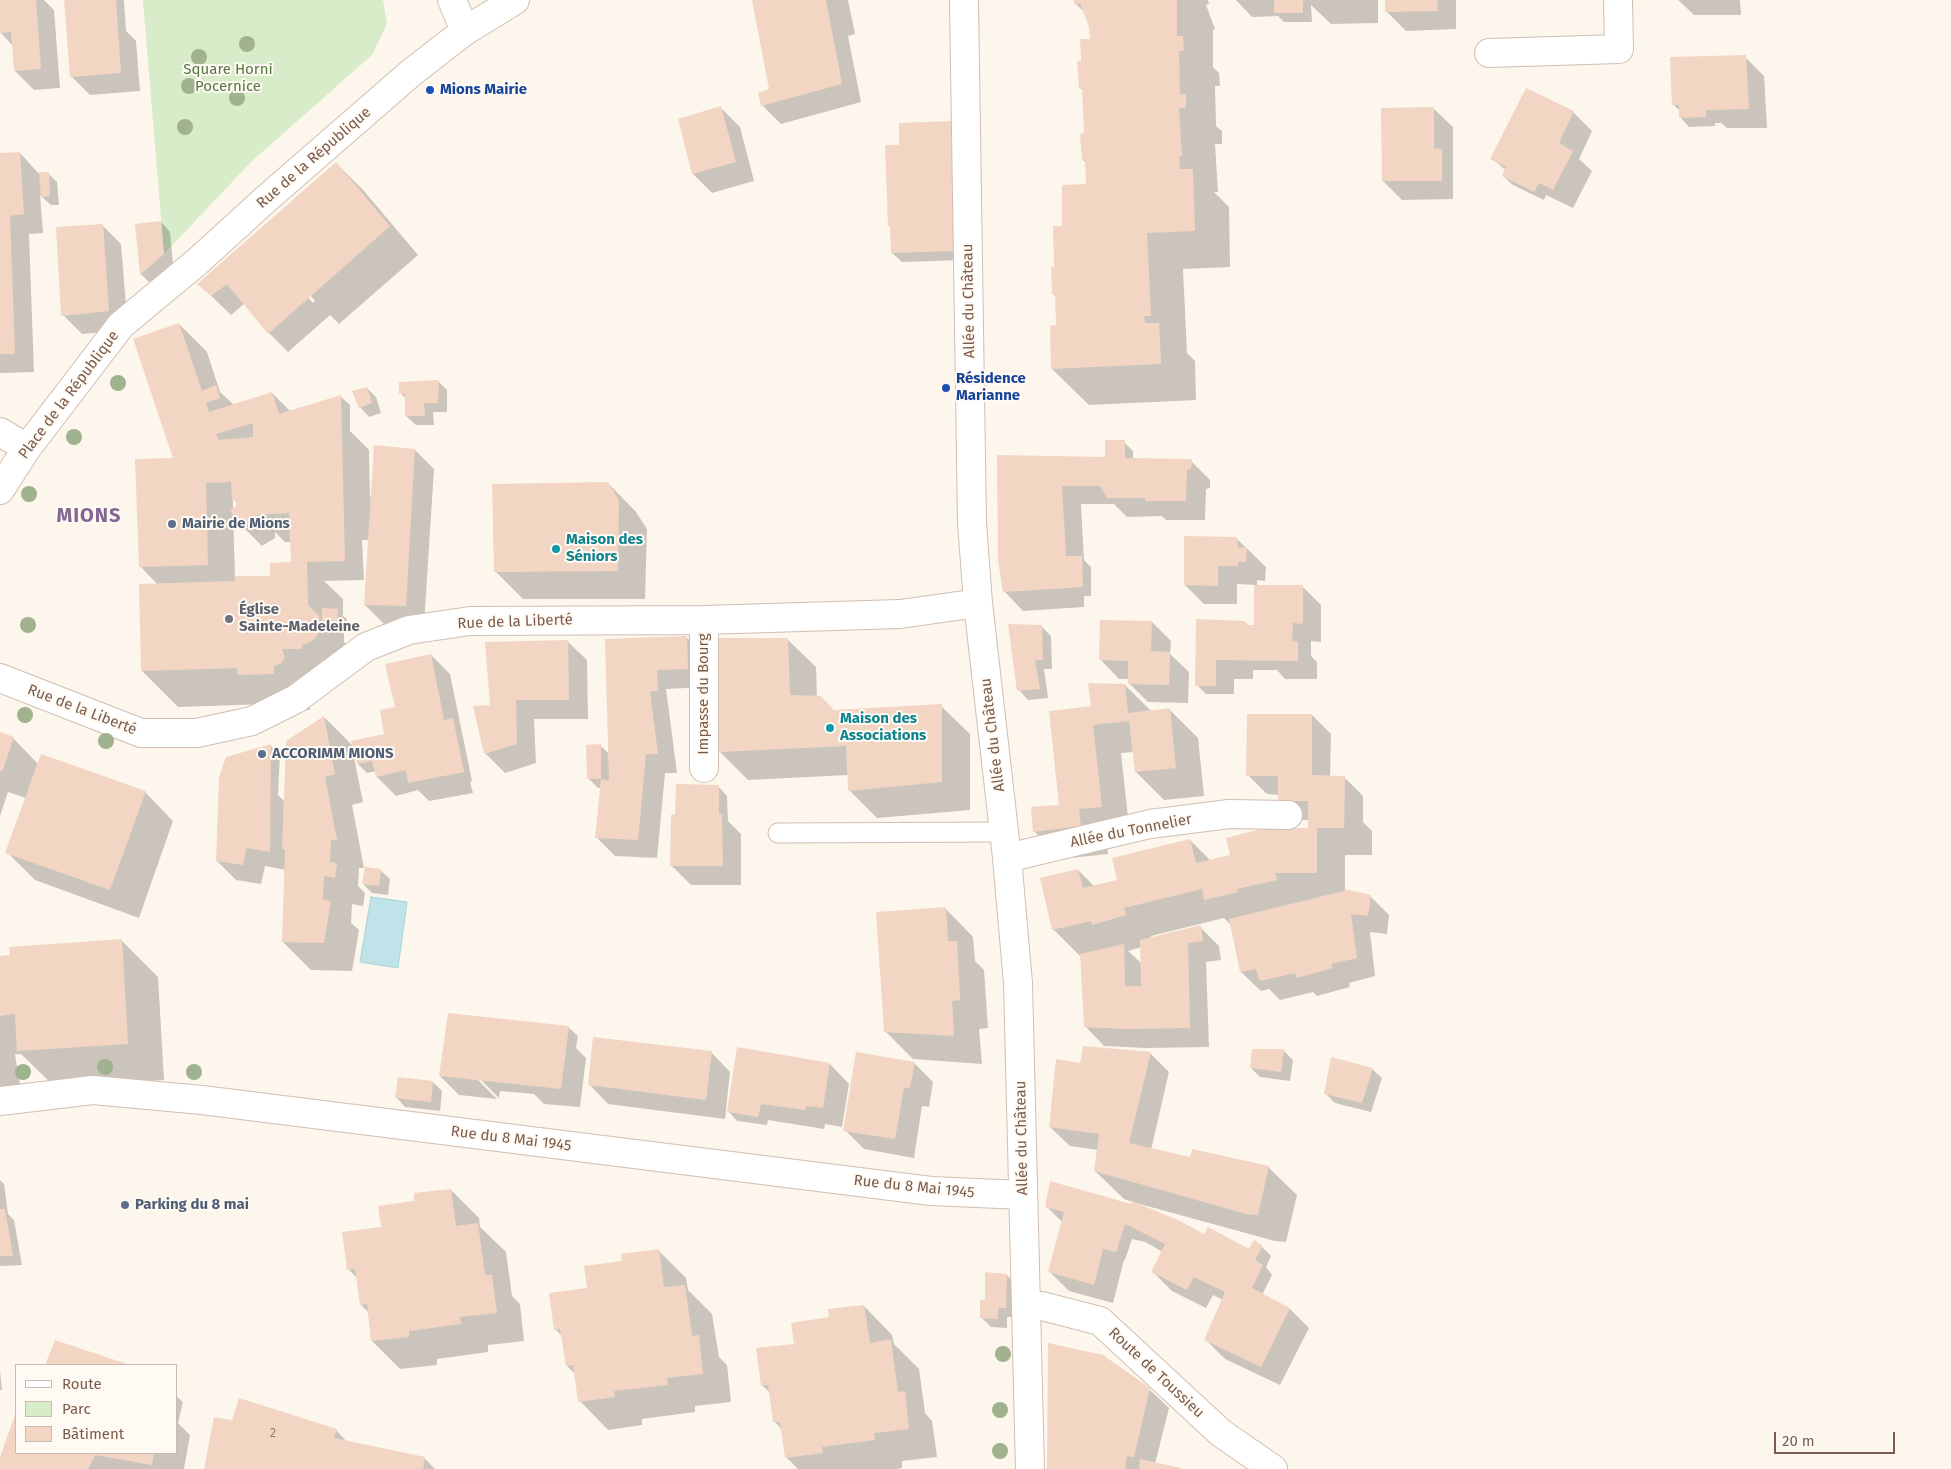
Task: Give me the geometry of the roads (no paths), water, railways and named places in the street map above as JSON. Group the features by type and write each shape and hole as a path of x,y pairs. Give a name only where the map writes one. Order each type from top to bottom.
{"street":[{"path":"452,0 465,31"},
{"name":"Rue de la République","path":"121,325 198,261 412,72 465,31 515,0"},
{"name":"Allée du Château","path":"964,0 972,523 978,603 1005,845 1018,983 1030,1469"},
{"path":"1489,52 1620,48 1618,0"},
{"name":"Place de la République","path":"0,490 27,448 121,325"},
{"path":"0,432 27,448"},
{"name":"Rue de la Liberté","path":"0,678 141,733 197,733 252,721 296,699 366,646 409,630 470,621 704,620 900,614 978,603"},
{"name":"Impasse du Bourg","path":"704,620 704,768"},
{"name":"Allée du Tonnelier","path":"1005,845 1230,814 1288,815"},
{"name":"Rue du 8 Mai 1945","path":"0,1101 93,1090 202,1100 931,1191 1023,1195"},
{"name":"Route de Toussieu","path":"1026,1305 1042,1306 1100,1321 1222,1433 1273,1469"}],"lane":[{"path":"778,833 1005,845"}],"water":[{"path":"371,897 407,902 398,968 360,962"}],"place":[{"name":"Mions Mairie","path":"430,90"},
{"name":"Résidence Marianne","path":"946,388"},
{"name":"Mairie de Mions","path":"172,524"},
{"name":"Maison des Séniors","path":"556,549"},
{"name":"Église Sainte-Madeleine","path":"229,619"},
{"name":"Maison des Associations","path":"830,728"},
{"name":"ACCORIMM MIONS","path":"262,754"},
{"name":"Parking du 8 mai","path":"125,1205"}],"district":[{"name":"MIONS","path":"89,516"}],"park label":[{"name":"Square Horni Pocernice","path":"228,78"}]}
